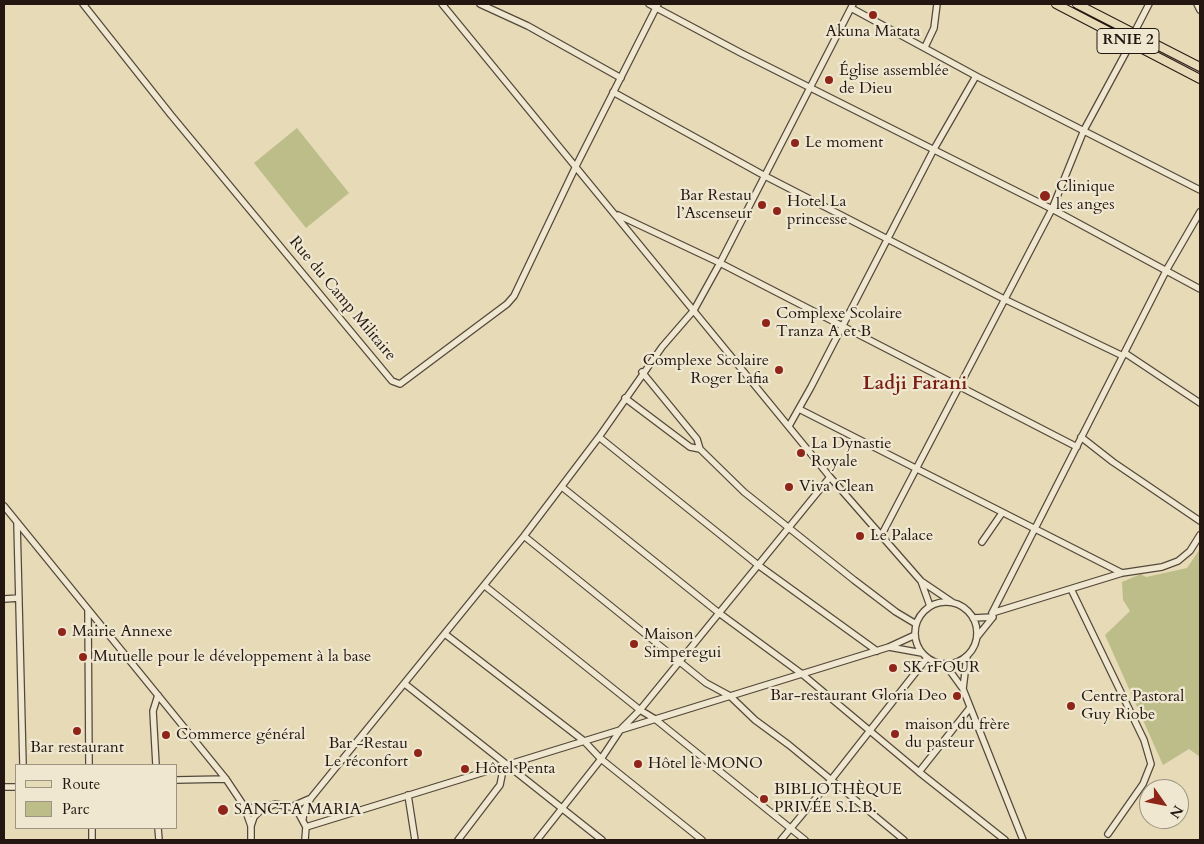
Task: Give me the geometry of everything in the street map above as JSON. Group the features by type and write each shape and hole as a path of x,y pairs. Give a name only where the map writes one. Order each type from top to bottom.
{"main road":[{"name":"RNIE 2","path":"1056,4 1200,79"},
{"name":"RNIE 2","path":"1078,4 1200,68"}],"street":[{"name":"Rue du Camp Militaire","path":"84,4 171,115 392,381 400,384 508,304 514,296 576,166"},
{"path":"442,4 830,477 881,536 921,581 968,611 973,618 977,637"},
{"path":"480,4 528,26 621,78"},
{"path":"649,4 657,6 741,53 1052,209 1167,269 1200,289"},
{"path":"925,48 934,28 937,4"},
{"path":"1134,33 1149,4"},
{"path":"1197,4 1200,10"},
{"path":"576,166 657,6"},
{"path":"303,819 304,810 311,798 485,586 599,437 642,372 694,310 852,6 976,76 1200,190"},
{"path":"881,536 1052,209 1084,130 1131,43"},
{"path":"789,426 934,149 976,76"},
{"path":"613,92 765,176 1004,299 1124,354 1200,403"},
{"path":"963,689 968,656 974,647 977,637 992,615 1034,528 1167,269 1200,212"},
{"path":"616,214 720,263 1077,447"},
{"path":"642,372 696,439 700,449 744,492 896,612 916,624"},
{"path":"626,398 690,447 700,449"},
{"path":"799,408 917,470 1122,573"},
{"path":"599,437 758,565 877,651"},
{"path":"1081,437 1113,462 1200,521"},
{"path":"537,840 601,759 621,729 640,710 830,477"},
{"path":"562,487 719,612 802,674 919,772 1006,840"},
{"path":"4,506 226,779 244,806 250,826 251,840"},
{"path":"982,542 1002,513"},
{"path":"17,523 23,764"},
{"path":"973,618 992,615 1122,573 1162,567 1178,561 1190,551 1200,535"},
{"path":"524,536 706,683 730,696 755,720 904,840"},
{"path":"921,581 930,606"},
{"path":"485,586 640,710 655,719 805,840"},
{"path":"1071,589 1144,740 1150,757 1151,764 1145,780 1108,834"},
{"path":"4,598 19,598"},
{"path":"924,656 915,634 916,624 930,606 940,602 952,602"},
{"path":"88,611 89,764"},
{"path":"445,634 584,740 601,759 702,840"},
{"path":"306,827 877,651 915,634"},
{"path":"889,647 946,664 968,656"},
{"path":"781,840 831,780 924,656"},
{"path":"946,664 963,689 969,709 1022,837 1016,840"},
{"path":"405,684 602,840"},
{"path":"156,764 152,710 158,695"},
{"path":"919,772 969,709"},
{"path":"458,840 500,785 505,765"},
{"path":"178,780 226,779"},
{"path":"408,795 415,840"},
{"path":"291,807 311,798"},
{"path":"250,826 261,810 275,804 291,807 303,819 306,827 305,840"},
{"path":"244,806 261,810"}],"green space":[{"path":"297,128 349,193 306,228 254,163"},
{"path":"1200,549 1200,757 1189,749 1163,765 1105,635 1130,611 1123,600 1122,582 1141,574 1146,577 1187,568"}],"place":[{"name":"Akuna Matata","path":"873,15"},
{"name":"Église assemblée de Dieu","path":"829,80"},
{"name":"Le moment","path":"795,143"},
{"name":"Clinique les anges","path":"1045,196"},
{"name":"Bar Restau l’Ascenseur","path":"762,205"},
{"name":"Hotel La princesse","path":"777,211"},
{"name":"Complexe Scolaire Tranza A et B","path":"766,323"},
{"name":"Complexe Scolaire Roger Lafia","path":"779,370"},
{"name":"La Dynastie Royale","path":"801,453"},
{"name":"Viva Clean","path":"789,487"},
{"name":"Le Palace","path":"860,536"},
{"name":"Mairie Annexe","path":"62,632"},
{"name":"Maison Simperegui","path":"634,644"},
{"name":"Mutuelle pour le développement à la base","path":"83,657"},
{"name":"SK rFOUR","path":"893,668"},
{"name":"Bar-restaurant Gloria Deo","path":"957,696"},
{"name":"Centre Pastoral Guy Riobe","path":"1071,706"},
{"name":"Bar restaurant","path":"77,731"},
{"name":"maison du frère du pasteur","path":"895,734"},
{"name":"Commerce général","path":"166,735"},
{"name":"Bar -Restau Le réconfort","path":"418,753"},
{"name":"Hôtel le MONO","path":"638,764"},
{"name":"Hôtel Penta","path":"465,769"},
{"name":"BIBLIOTHÈQUE PRIVÉE S.L.B.","path":"764,799"},
{"name":"SANCTA MARIA","path":"223,810"}],"district":[{"name":"Ladji Farani","path":"915,385"}]}
